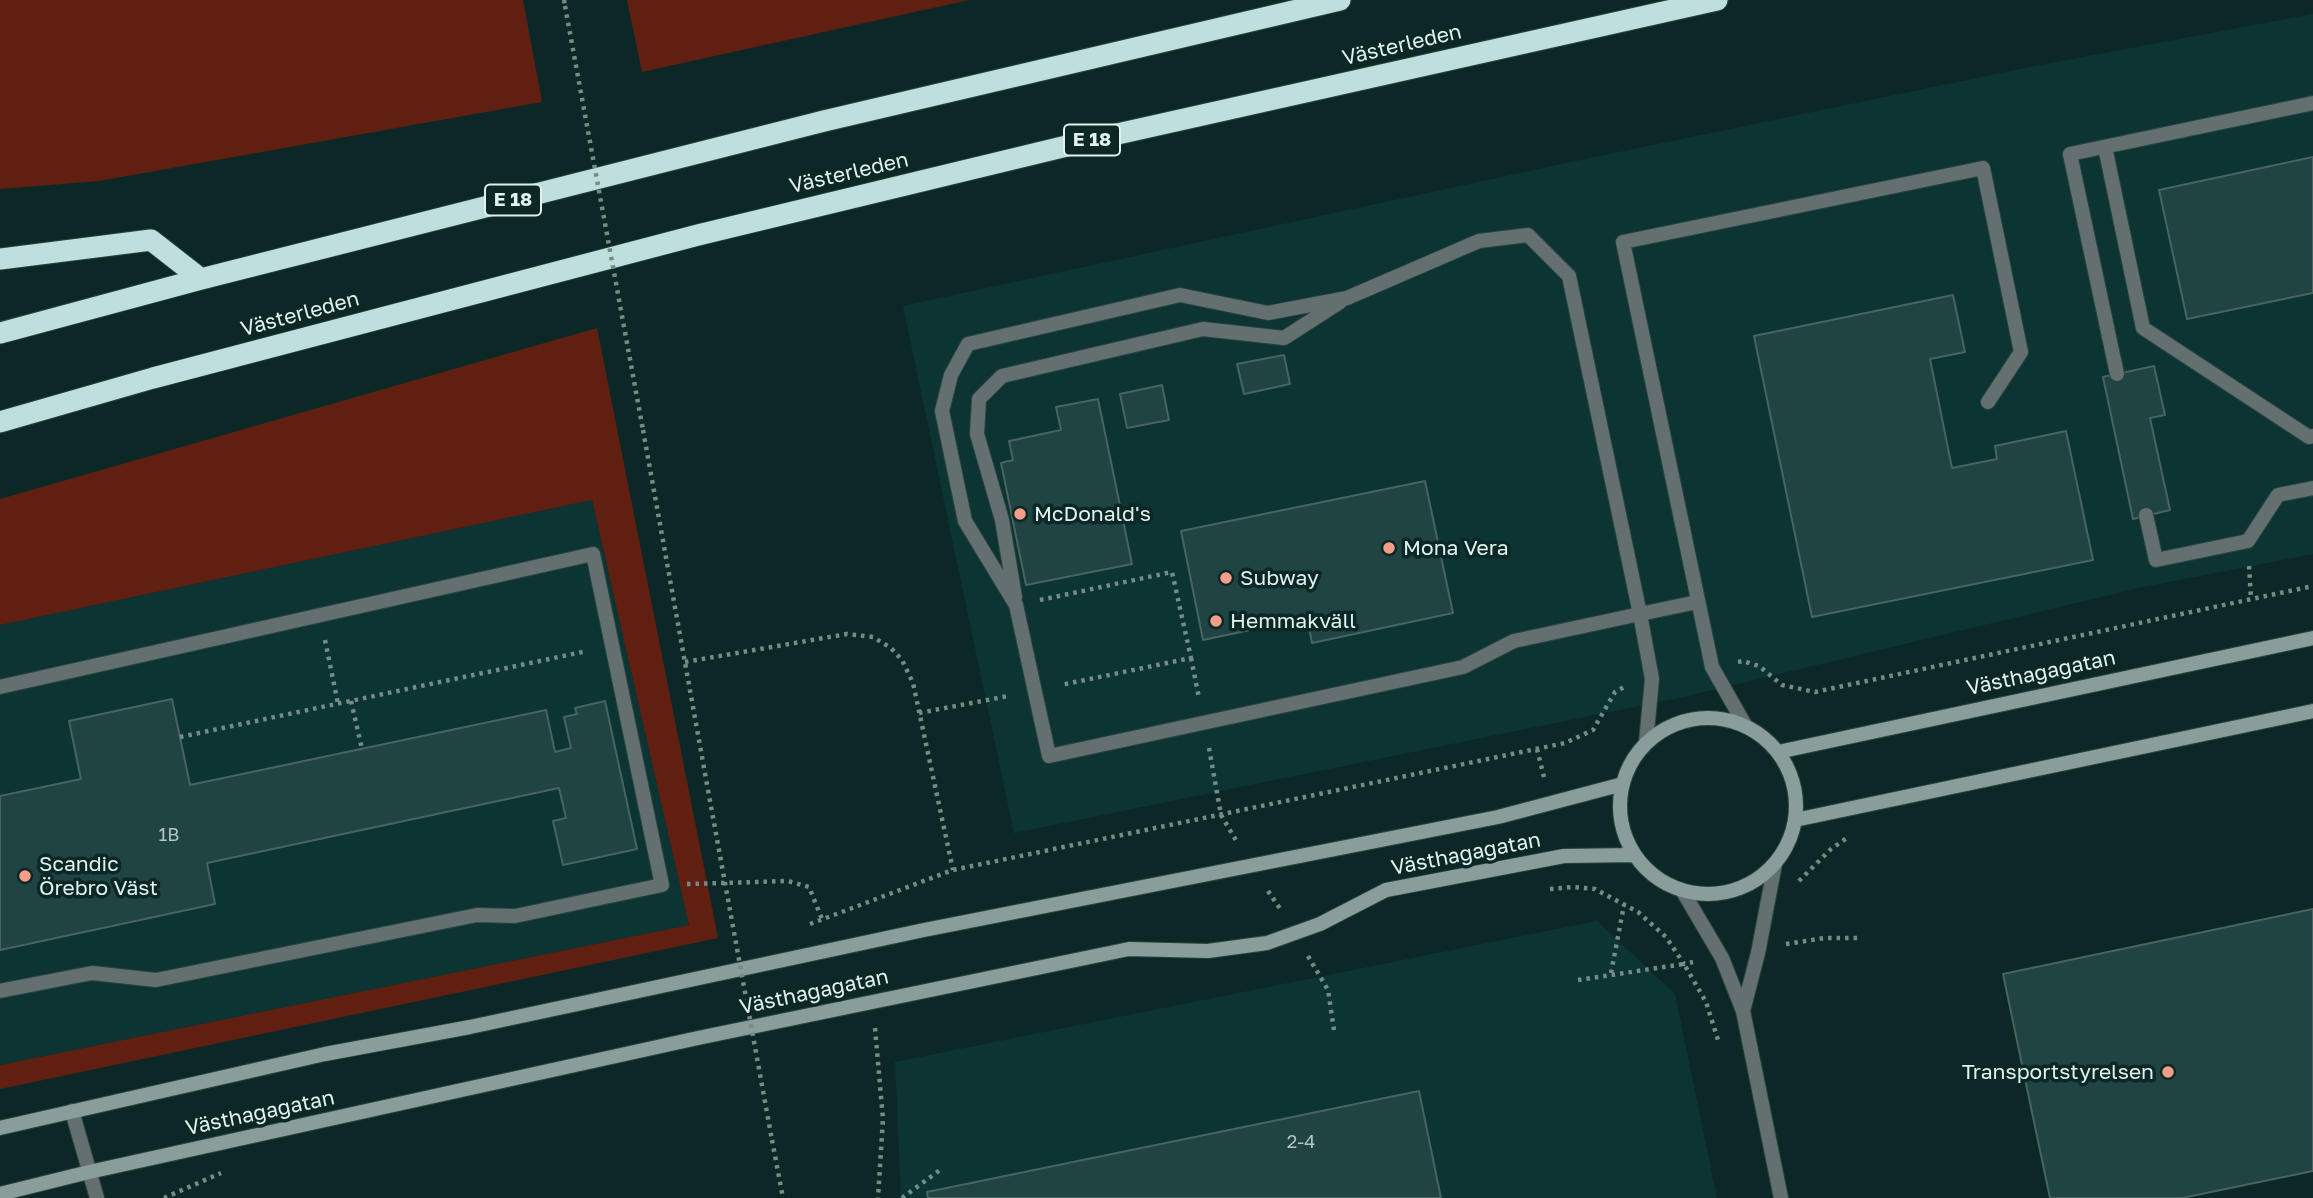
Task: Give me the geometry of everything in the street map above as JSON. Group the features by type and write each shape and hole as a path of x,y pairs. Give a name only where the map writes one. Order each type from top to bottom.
{"highway":[{"name":"E 18","path":"0,333 201,279 824,121 1340,0"},
{"name":"Västerleden","path":"0,422 153,378 698,234 1104,137 1717,0"},
{"path":"0,259 151,240 201,279"}],"main road":[{"name":"Västhagagatan","path":"1779,752 2313,638"},
{"path":"1795,820 2313,711"},
{"path":"1727,717 1745,725 1779,752 1790,771 1794,786 1795,820 1788,846 1775,864 1758,879 1718,895 1667,886 1649,872 1635,855 1624,832 1620,806 1624,774 1632,758 1646,741 1668,726 1690,719 1727,717"},
{"name":"Västhagagatan","path":"0,1128 325,1054 470,1027 924,930 1498,817 1623,784"},
{"name":"Västhagagatan","path":"0,1194 698,1038 1129,949 1208,951 1267,943 1320,924 1387,890 1564,856 1635,855"}],"street":[{"path":"2117,374 2070,154 2313,103"},
{"path":"2105,147 2143,328 2309,437 2313,436"},
{"path":"1745,725 1712,667 1623,242 1983,168 2021,352 1989,402"},
{"path":"1646,741 1652,679 1640,614 1569,276 1528,235 1479,241 1347,298 1284,338 1203,329 1002,376 979,399 977,434 1002,520 1016,605 1049,756 1463,667 1514,640 1640,614 1697,602"},
{"path":"1016,605 965,521 942,411 951,376 968,344 1180,295 1268,313 1347,298"},
{"path":"2147,516 2156,560 2248,541 2278,495 2313,488"},
{"path":"0,687 593,554 662,885 515,916 477,915 156,980 92,973 0,991"},
{"path":"1743,1011 1758,953 1775,864"},
{"path":"1682,890 1722,958 1743,1011 1781,1198"},
{"path":"72,1111 97,1198"}],"path":[{"path":"564,3 783,1198"},
{"path":"1016,605 1172,572 1204,721"},
{"path":"319,615 338,704"},
{"path":"662,885 788,881 809,887 822,919 953,870 913,683 902,660 891,648 873,637 847,634 685,662"},
{"path":"180,737 612,646"},
{"path":"919,713 1191,658"},
{"path":"351,701 362,749"},
{"path":"1611,973 1624,905"},
{"path":"1784,944 1825,938 1858,938"},
{"path":"1578,980 1684,964 1706,1002 1720,1047"},
{"path":"875,1027 880,1059 883,1119 878,1198"},
{"path":"902,1198 940,1170"},
{"path":"164,1198 224,1171"}],"shaded area":[{"path":"0,0 523,0 542,102 99,181 0,189"},
{"path":"627,0 969,0 642,72"},
{"path":"2313,14 2313,554 2143,587 1683,697 1014,833 903,306 1571,162 2030,67"},
{"path":"597,328 718,938 0,1089 0,1065 689,925 592,500 0,625 0,499"},
{"path":"592,500 689,925 0,1065 0,625"},
{"path":"1597,921 1675,994 1717,1198 901,1198 895,1062"}],"building":[{"path":"2313,157 2313,293 2187,319 2159,190"},
{"path":"1953,295 1965,352 1930,359 1952,468 1997,459 1995,446 2066,431 2093,560 1812,617 1754,336"},
{"path":"1284,355 1290,384 1244,394 1237,364"},
{"path":"2154,366 2165,415 2150,418 2170,510 2133,519 2103,377"},
{"path":"1162,385 1169,420 1127,428 1120,394"},
{"path":"1098,399 1132,564 1026,585 1001,463 1013,460 1009,441 1061,430 1056,407"},
{"path":"1425,481 1453,613 1312,643 1307,618 1203,640 1181,531"},
{"path":"172,699 190,785 546,710 555,752 571,748 564,717 577,714 575,708 605,701 637,849 563,865 553,821 566,818 559,788 207,863 215,904 0,950 0,796 81,779 69,721"},
{"name":"Transportstyrelsen","path":"2313,909 2313,1171 2182,1198 2050,1198 2003,974"},
{"path":"1419,1091 1441,1198 928,1198 927,1192"}],"place":[{"name":"McDonald's","path":"1020,514"},
{"name":"Mona Vera","path":"1389,548"},
{"name":"Subway","path":"1226,578"},
{"name":"Hemmakväll","path":"1216,621"},
{"name":"Scandic Örebro Väst","path":"25,876"},
{"name":"Transportstyrelsen","path":"2168,1072"}]}
